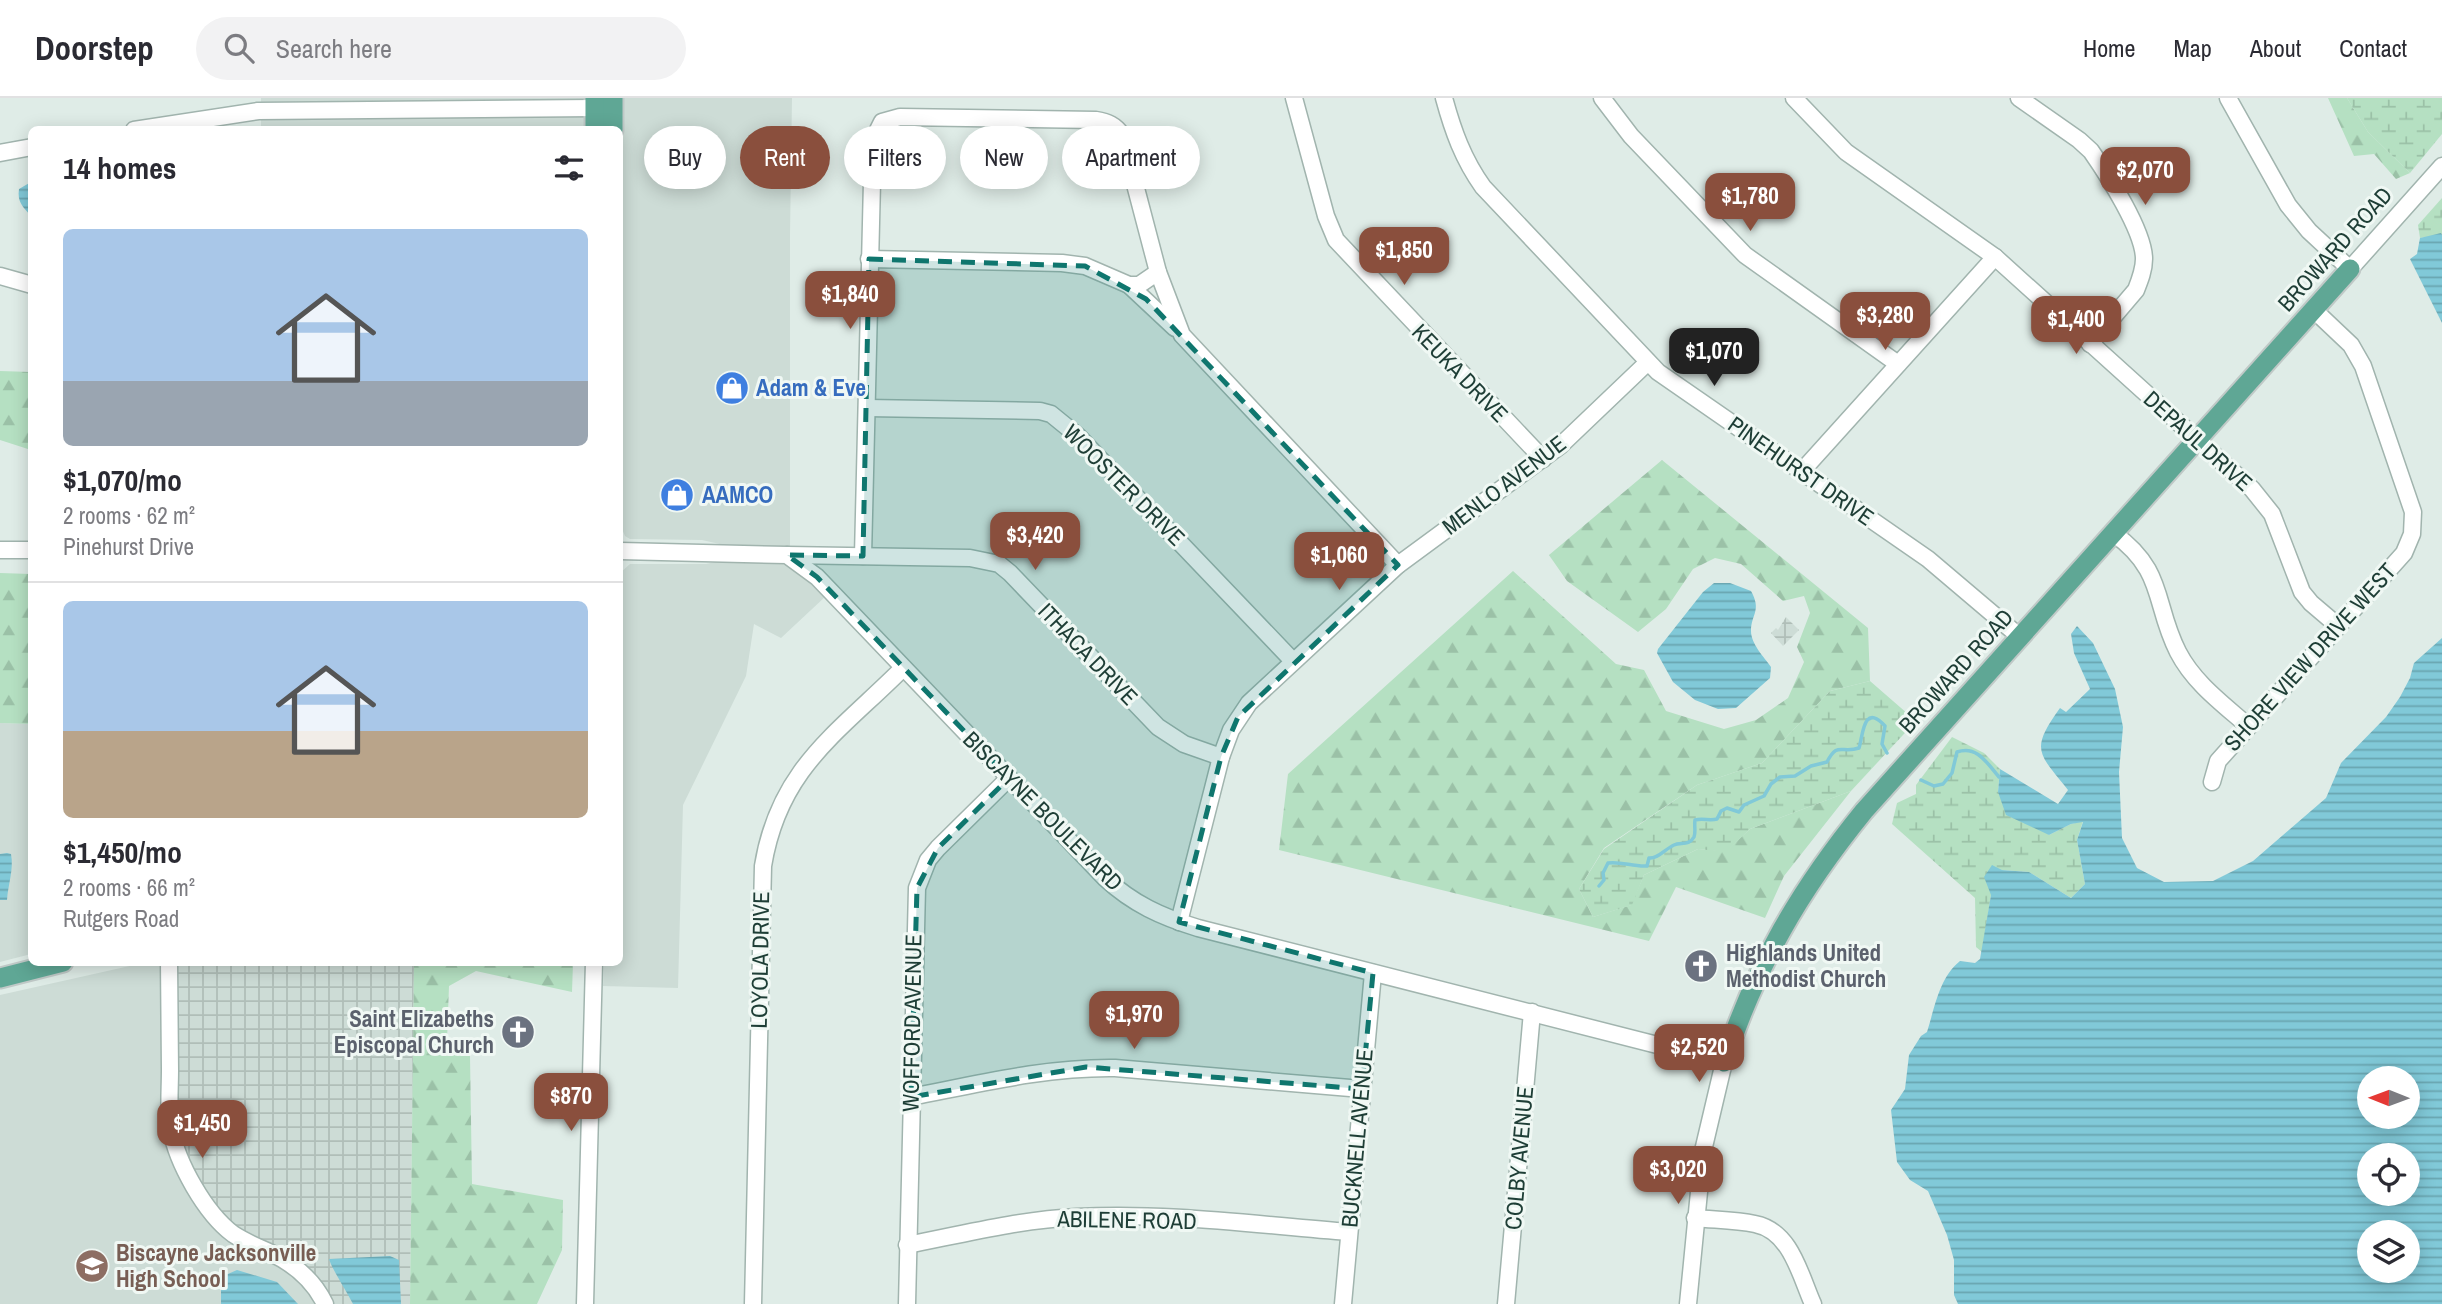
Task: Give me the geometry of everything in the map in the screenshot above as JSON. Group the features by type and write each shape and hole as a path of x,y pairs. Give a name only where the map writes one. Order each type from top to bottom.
{"main road":[{"path":"613,98 613,126"},
{"path":"595,103 595,126"},
{"path":"595,103 603,126"},
{"name":"BROWARD ROAD","path":"1724,1062 1740,1016 1783,925 1814,875 1864,811 2350,269"},
{"path":"0,978 47,966"}],"street":[{"name":"KEUKA DRIVE","path":"1294,98 1326,216 1336,240 1543,459"},
{"name":"PINEHURST DRIVE","path":"1444,98 1463,157 1483,187 1658,372 1928,559 2020,637"},
{"path":"1602,98 1632,135 1745,255 1898,364"},
{"name":"DEPAUL DRIVE","path":"1794,98 1846,152 1995,257 2264,501 2278,528 2302,592 2338,626"},
{"path":"2019,98 2091,151 2140,239 2144,258 2141,280 2136,290 2090,344"},
{"path":"2228,98 2288,205 2309,231 2350,269"},
{"path":"173,126 258,110 595,103"},
{"path":"863,556 873,140 882,122 900,117 1096,120 1112,124 1122,135 1158,272 1182,335"},
{"path":"0,153 28,148"},
{"name":"BROWARD ROAD","path":"2350,269 2442,166"},
{"path":"1802,471 1995,257"},
{"path":"869,259 1062,263 1086,266 1129,285 1182,335 1398,565"},
{"path":"1129,285 1139,285 1158,272"},
{"path":"0,276 28,284"},
{"name":"SHORE VIEW DRIVE WEST","path":"2212,782 2218,761 2404,553 2412,534 2413,512 2363,366 2351,345 2314,310"},
{"name":"MENLO AVENUE","path":"1179,922 1221,757 1238,717 1249,703 1398,565 1561,445 1648,362"},
{"name":"WOOSTER DRIVE","path":"867,408 1040,411 1051,414 1079,436 1293,661"},
{"path":"2113,533 2134,550 2155,580 2174,641 2188,669 2199,683 2248,726"},
{"path":"0,550 28,550"},
{"path":"623,551 787,555"},
{"name":"ITHACA DRIVE","path":"787,555 970,558 999,565 1039,602 1158,727 1184,744 1221,757"},
{"name":"BISCAYNE BOULEVARD","path":"787,555 817,577 1119,891 1149,911 1179,922 1373,973 1724,1062"},
{"name":"LOYOLA DRIVE","path":"752,1304 762,866 769,834 782,800 802,768 903,668"},
{"name":"WOFFORD AVENUE","path":"907,1304 917,888 928,860 937,848 1009,778"},
{"path":"169,966 169,1112 181,1160 204,1202 225,1227 241,1240 285,1260 311,1282 325,1304"},
{"path":"586,1304 594,966"},
{"name":"BUCKNELL AVENUE","path":"1342,1304 1373,973"},
{"name":"COLBY AVENUE","path":"1506,1304 1532,1012"},
{"name":"BROWARD ROAD","path":"1688,1304 1703,1151 1724,1062"},
{"path":"911,1097 1023,1075 1086,1067 1362,1089"},
{"name":"ABILENE ROAD","path":"907,1245 1021,1223 1089,1216 1154,1217 1349,1232"},
{"path":"1695,1219 1757,1224 1776,1234 1790,1251 1813,1304"}],"highlighted area":[{"path":"869,259 1085,266 1146,299 1398,565 1238,717 1221,757 1179,922 1373,973 1362,1089 1086,1067 911,1097 917,888 938,848 1009,778 817,577 787,555 863,556"}],"shaded area":[{"path":"261,98 584,98 584,126 261,126"},
{"path":"623,98 792,98 792,126 740,126 740,189 791,189 790,548 737,548 702,540 630,539 623,531"},
{"path":"725,560 777,561 798,568 826,596 781,638 754,624 746,676 683,805 678,988 603,986 604,966 623,966 623,570 630,564 706,564"},
{"path":"1786,617 1799,630 1783,646 1771,633 1776,628 1778,630"},
{"path":"0,723 28,724 28,955 0,962"},
{"path":"130,966 178,966 176,1113 331,1304 0,1304 0,995"},
{"path":"178,966 414,966 410,1304 331,1304 229,1222 213,1203 187,1159 179,1137 175,1113"}],"green space":[{"path":"2328,98 2347,98 2368,132 2410,173 2396,179 2374,154 2354,156"},
{"path":"2347,98 2442,98 2442,134 2410,173 2368,132"},
{"path":"2442,198 2442,235 2420,238 2418,225"},
{"path":"0,371 28,372 28,449 0,440"},
{"path":"1662,460 1868,628 1870,681 1830,691 1762,763 1697,785 1604,848 1579,889 1593,917 1631,905 1644,875 1698,849 1726,851 1750,829 1851,791 1784,876 1765,918 1676,887 1649,941 1279,850 1288,774 1513,571 1616,664 1644,670 1666,711 1724,729 1756,720 1788,698 1804,662 1797,647 1810,613 1804,596 1783,601 1741,564 1715,558 1693,569 1666,609 1638,632 1567,581 1549,555"},
{"path":"0,573 28,574 28,724 0,723"},
{"path":"1870,681 1916,721 1851,791 1750,829 1726,852 1698,849 1644,875 1632,905 1593,917 1579,889 1604,849 1697,785 1762,763 1830,691"},
{"path":"1952,737 1984,753 2000,769 1998,792 2049,835 2083,821 2077,840 2085,884 2071,898 2029,872 2002,870 1991,895 1982,952 1976,947 1975,898 1892,824 1897,803 1916,794 1916,785"},
{"path":"414,966 573,966 572,992 476,971 449,986 447,1041 470,1056 472,1184 563,1200 562,1250 537,1304 410,1304"}],"water":[{"path":"28,184 28,212 21,204 19,189"},
{"path":"2441,233 2442,323 2410,259 2417,254 2420,238"},
{"path":"1714,583 1730,583 1751,591 1756,603 1751,625 1753,641 1771,667 1770,678 1736,708 1718,709 1695,700 1673,682 1657,653 1703,592"},
{"path":"2077,626 2093,643 2115,689 2123,727 2119,772 2122,838 2137,868 2164,882 2213,881 2253,861 2326,798 2341,763 2386,717 2410,678 2414,663 2442,638 2442,1304 1958,1304 1954,1295 1954,1260 1947,1235 1928,1191 1910,1180 1897,1162 1891,1110 1905,1089 1909,1055 1921,1036 1927,1032 1947,976 1960,961 1975,963 1980,959 1991,895 1984,877 1992,865 2002,870 2029,872 2071,898 2085,884 2077,840 2083,822 2071,824 2049,835 2006,815 1998,792 2000,769 2058,804 2068,790 2050,768 2041,751 2041,743 2050,722 2060,708 2066,712 2090,689 2074,653 2071,634"},
{"path":"0,854 11,854 12,865 7,900 0,900"},
{"path":"390,1256 399,1260 401,1304 353,1304 329,1259"},
{"path":"237,1270 277,1282 298,1304 221,1304 221,1277"}],"waterway":[{"path":"1599,886 1604,880 1603,873 1608,863 1647,866 1649,858 1674,845 1692,840 1695,835 1695,820 1717,819 1721,811 1727,808 1739,812 1744,805 1764,796 1771,784 1780,777 1795,776 1811,766 1827,762 1837,750 1859,748 1868,719 1878,720 1885,726 1882,744 1887,753"},
{"path":"1921,780 1934,786 1943,784 1952,773 1957,752 1964,750 1976,753 1999,777"}],"place":[{"name":"Adam & Eve","path":"732,388"},
{"name":"AAMCO","path":"677,495"},
{"name":"Highlands United Methodist Church","path":"1701,966"},
{"name":"Saint Elizabeths Episcopal Church","path":"518,1032"},
{"name":"Biscayne Jacksonville High School","path":"92,1266"}]}
